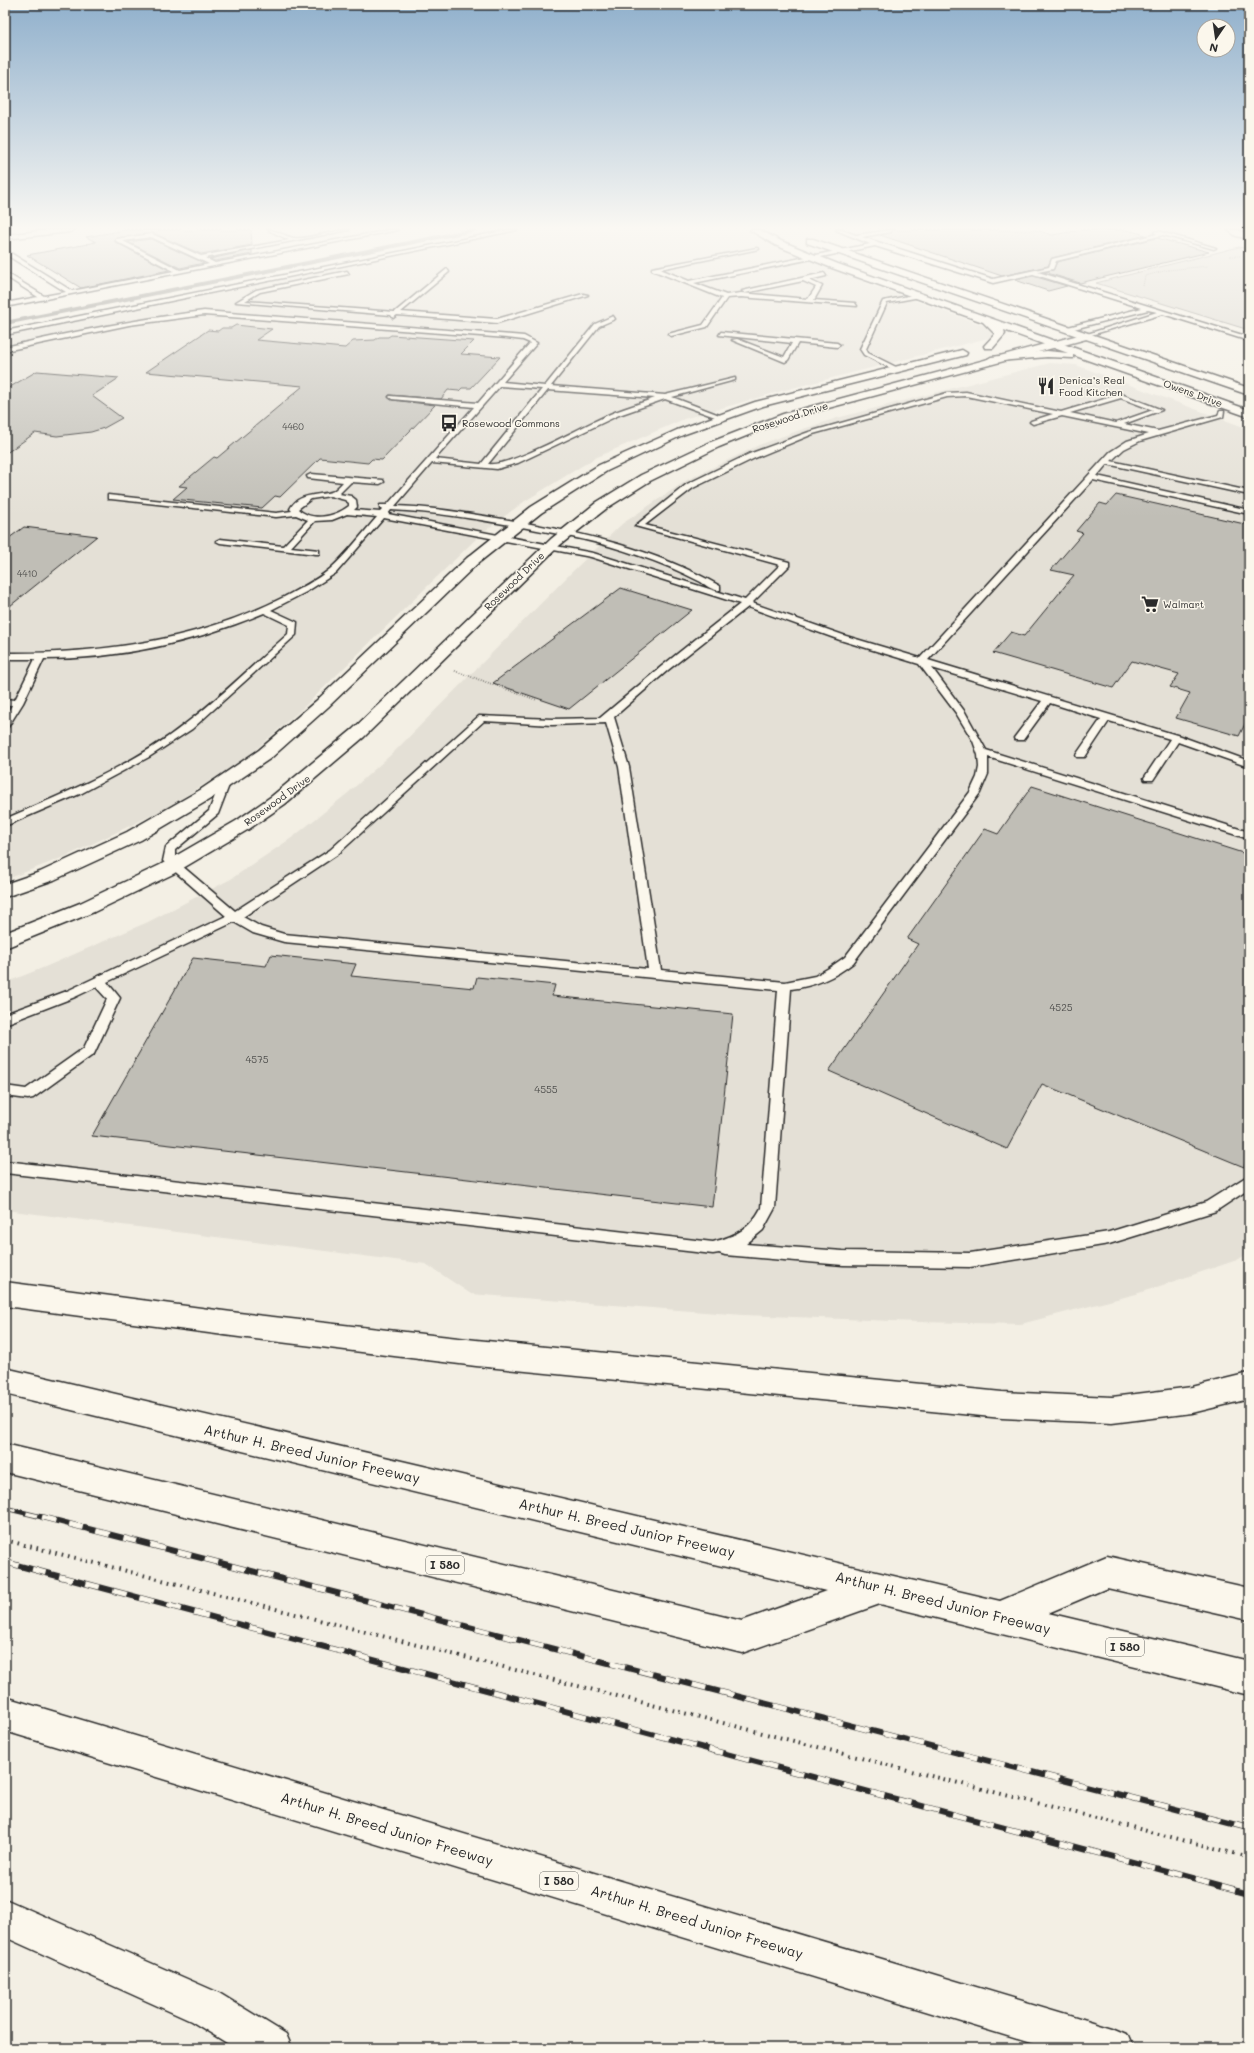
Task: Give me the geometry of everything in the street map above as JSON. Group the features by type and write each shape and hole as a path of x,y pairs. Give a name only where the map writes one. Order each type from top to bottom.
{"main road":[{"path":"981,348 1000,334 999,330 994,326"},
{"name":"Owens Drive","path":"1003,326 1249,414"},
{"name":"Owens Drive","path":"1057,326 1249,392"},
{"name":"Rosewood Drive","path":"5,891 47,876 134,836 226,780 276,744 322,704 472,561 536,510 603,468 660,441 720,417 759,404 981,348 1066,329"},
{"name":"Rosewood Drive","path":"5,941 76,914 175,867 255,817 314,772 376,717 532,562 601,506 644,479 684,457 740,433 795,414 990,360 1086,336"},
{"path":"990,360 1047,354 1104,362"},
{"path":"1234,408 1249,406"},
{"path":"5,1294 239,1325 476,1353 1002,1405 1112,1410 1192,1400 1249,1386"},
{"name":"Arthur H. Breed Junior Freeway","path":"5,1381 880,1588 1249,1678"},
{"name":"I 580","path":"5,1458 742,1637 880,1588"},
{"path":"1000,1617 1106,1572 1249,1604"},
{"name":"Arthur H. Breed Junior Freeway","path":"5,1714 1114,2048"},
{"path":"5,1918 205,2007 272,2048"}],"lane":[{"path":"5,333 41,326"},
{"path":"5,349 116,326"},
{"path":"5,656 60,656 121,650 181,638 265,610 309,588 333,571 534,343 524,338 365,326"},
{"path":"483,466 595,326"},
{"path":"705,326 712,331 785,360 796,341"},
{"path":"874,326 863,349 866,354 896,369"},
{"path":"1066,329 1078,326"},
{"path":"1086,336 1119,326"},
{"path":"1207,326 1249,339"},
{"path":"671,334 712,331 837,345"},
{"path":"430,461 494,467 515,461 617,414 665,397 733,379"},
{"path":"498,384 665,397 720,417"},
{"path":"5,1019 98,981 234,917 334,852 482,718 552,722 603,721 608,715 746,604 786,564 639,526 690,486 752,456 811,433 947,394 966,394 1156,433"},
{"path":"1033,422 1059,413 1121,396 1159,410 1116,425"},
{"path":"392,397 479,405"},
{"path":"1209,412 1222,412 1234,408"},
{"path":"922,661 1121,447 1156,433 1181,428 1221,416 1222,412"},
{"path":"1156,433 1162,427 1176,421"},
{"path":"1106,462 1249,492"},
{"path":"311,476 380,482"},
{"path":"1092,477 1249,512"},
{"path":"334,494 349,480"},
{"path":"297,513 294,509 300,500 319,495 334,494 348,498 353,504 437,511 519,524 640,552 672,564 702,579 734,599"},
{"path":"111,497 276,515 297,513 314,518 326,518 348,512 383,515 593,555 734,599 815,629 1176,738 1249,764"},
{"path":"348,512 353,507 353,504"},
{"path":"285,549 314,518"},
{"path":"220,541 316,552"},
{"path":"5,823 78,791 145,755 188,727 292,635 294,624 265,610"},
{"path":"5,725 18,703 41,656"},
{"path":"226,780 214,812 170,849 169,861 234,917 257,930 284,938 655,974 785,986 811,982 833,974 849,960 975,793 982,780 984,766 982,752 975,734 922,661"},
{"path":"1020,738 1048,700"},
{"path":"5,702 18,703"},
{"path":"608,715 624,767 655,974"},
{"path":"1081,755 1107,717"},
{"path":"1149,778 1176,738"},
{"path":"982,752 1249,836"},
{"path":"5,1092 28,1094 89,1051 114,998 98,981"},
{"path":"714,1248 740,1242 759,1227 768,1208 785,986"},
{"path":"5,1167 714,1248 843,1258 970,1260 1109,1238 1211,1206 1249,1181"}],"path":[{"path":"430,663 538,701"},
{"path":"5,1540 1249,1857"}],"shaded area":[{"name":"Rosewood Commons","path":"55,326 985,326 991,328 992,337 781,391 684,419 595,458 525,501 482,533 303,708 246,758 163,810 69,855 5,880 5,336"},
{"path":"1235,326 1249,326 1249,330"},
{"path":"1050,363 1076,365 1249,429 1249,1253 1237,1260 1136,1294 1021,1324 918,1322 743,1315 471,1294 426,1264 5,1210 5,983 148,922 231,879 293,837 348,793 394,752 573,571 622,524 687,480 759,445 837,418"}],"building":[{"path":"235,326 243,326 272,329 256,340 345,348 353,341 375,340 379,337 388,337 391,335 474,341 461,354 500,357 471,388 462,388 459,391 448,390 441,399 389,395 388,397 392,400 435,405 382,460 372,459 368,463 320,458 280,497 275,496 262,508 173,499 187,487 179,486 214,457 217,458 303,386 146,372 208,330 218,331 222,328 231,328"},
{"path":"37,371 119,378 92,396 122,418 104,428 91,432 57,436 35,433 5,454 5,390"},
{"name":"Walmart","path":"1116,495 1249,525 1249,716 1239,736 1176,718 1190,693 1170,687 1179,674 1132,661 1113,688 993,653 1011,632 1024,636 1074,575 1051,570 1083,533 1076,531 1100,503 1107,505"},
{"path":"24,527 97,536 5,610 5,541"},
{"path":"621,588 692,610 569,709 493,683"},
{"path":"1032,786 1249,855 1249,1153 1244,1167 1042,1084 1007,1149 829,1071 918,944 907,939 985,829 998,834"},
{"path":"271,955 356,964 351,976 474,988 477,977 555,985 552,996 733,1014 712,1207 92,1136 193,958 266,966"}],"railway":[{"path":"5,1508 44,1517"},
{"path":"44,1517 1249,1828"},
{"path":"5,1562 1249,1893"}],"place":[{"name":"Denica’s Real Food Kitchen","path":"1046,386"},
{"name":"Rosewood Commons","path":"449,423"},
{"name":"Walmart","path":"1150,604"}]}
